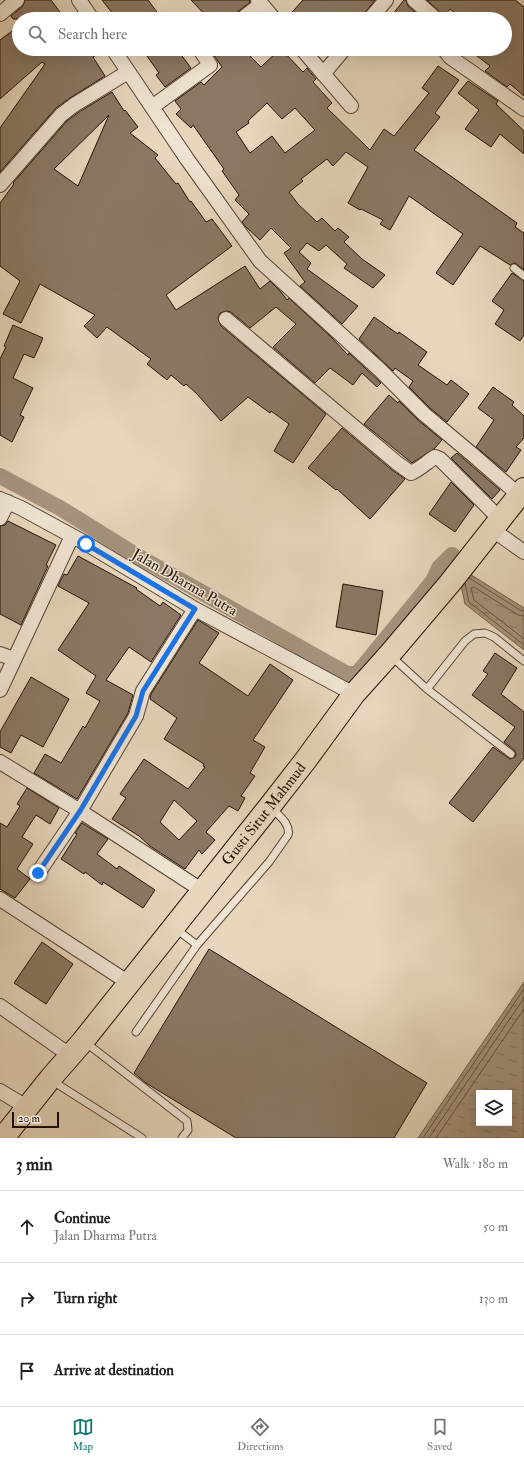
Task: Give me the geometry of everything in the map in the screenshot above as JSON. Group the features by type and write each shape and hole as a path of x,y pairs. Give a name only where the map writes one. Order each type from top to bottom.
{"highway":[{"name":"Gusti Situt Mahmud","path":"6,1137 50,1079 174,928 270,806 354,694 450,584 522,492"}],"street":[{"path":"0,14 17,0"},
{"path":"79,0 87,12"},
{"path":"376,12 386,0"},
{"path":"414,0 428,12"},
{"path":"249,12 260,2 268,12"},
{"path":"118,56 260,262 380,370 424,414 473,455 522,492"},
{"path":"152,107 210,65 204,56"},
{"path":"308,56 351,106"},
{"path":"323,74 338,56"},
{"path":"449,56 524,109"},
{"path":"0,185 61,115 74,105 128,72"},
{"path":"226,319 397,463 411,473 418,470 426,462 435,457 440,459 492,532 524,552"},
{"path":"0,518 4,501"},
{"name":"Jalan Dharma Putra","path":"4,501 72,536 195,609 354,694"},
{"path":"0,690 72,536"},
{"path":"38,873 80,811 136,716 143,691 195,609"},
{"path":"0,654 14,659"},
{"path":"0,762 80,811 203,891"},
{"path":"0,899 129,983"},
{"path":"0,1006 77,1048"},
{"path":"0,1091 28,1108"}],"lane":[{"path":"514,268 524,276"},
{"path":"427,689 466,641 474,634 485,633 524,661"},
{"path":"389,655 427,689 512,754"},
{"path":"136,1032 197,945 269,862 288,835 288,826 270,806"},
{"path":"174,928 197,945"},
{"path":"77,1048 187,1120 188,1130 182,1138"},
{"path":"50,1079 142,1138"}],"water":[{"path":"457,566 524,608 524,650 465,604"},
{"path":"524,982 524,1138 418,1138"}],"building":[{"path":"25,0 51,0 60,12 16,12 23,6"},
{"path":"102,0 148,0 157,12 111,12"},
{"path":"191,0 250,0 250,2 237,12 202,12"},
{"path":"303,0 375,0 366,12 292,12"},
{"path":"404,0 406,0 408,6 415,12 395,12"},
{"path":"427,0 515,0 524,7 524,96 510,84 507,87 485,71 490,66 477,56 512,56 512,12 454,12 450,9 447,12 440,12"},
{"path":"12,31 12,56 94,56 93,57 105,76 56,108 0,172 0,128 45,64 42,62 0,99 0,40"},
{"path":"147,56 182,56 191,68 165,87 156,75 159,73"},
{"path":"214,56 250,56 261,67 273,56 288,56 303,72 307,68 316,79 313,82 332,103 327,108 370,150 384,129 394,136 429,93 422,88 438,66 459,80 435,113 440,117 414,150 517,223 515,227 524,233 524,270 515,263 510,265 480,246 453,285 436,273 463,234 409,196 390,230 380,224 383,220 348,203 368,167 346,152 333,166 327,159 301,179 303,181 289,192 298,204 317,222 322,218 335,231 338,228 349,237 344,242 362,259 385,275 373,288 344,268 347,264 326,245 319,251 307,243 299,252 311,263 307,269 358,306 342,324 300,286 305,282 284,253 291,248 271,228 260,240 242,222 249,214 235,200 239,195 222,171 224,169 193,125 191,128 176,114 181,109 175,101 201,82 204,85 222,67","holes":["267,103 282,119 295,108 315,130 285,153 272,136 250,153 236,132 249,123 248,121"]},
{"path":"468,81 498,101 496,104 524,131 524,154 500,134 491,147 465,129 479,110 458,93"},
{"path":"112,92 124,111 125,110 138,127 130,133 158,155 155,158 176,184 178,183 190,202 191,201 206,222 212,219 232,246 166,295 176,310 245,266 260,289 270,281 287,300 289,298 348,355 349,353 381,383 377,387 362,373 353,385 330,368 315,383 273,347 296,324 276,307 250,328 231,312 227,311 220,313 218,318 221,326 326,414 293,463 274,451 289,424 271,411 270,413 248,397 221,421 186,384 184,386 171,375 167,380 147,364 151,359 107,327 97,338 84,326 95,315 40,284 21,323 3,314 20,281 0,266 0,203 14,184 13,183 67,121","holes":["109,115 78,186 54,169"]},
{"path":"512,273 524,281 524,335 520,341 495,324 504,310 492,301"},
{"path":"374,317 398,334 399,332 427,352 418,365 447,385 451,380 469,394 447,422 430,408 409,387 413,381 395,368 393,371 359,339"},
{"path":"13,325 43,338 34,358 24,354 13,378 33,388 20,415 24,417 12,442 0,435 0,359 6,347 4,346"},
{"path":"493,387 514,402 512,405 524,416 524,438 516,447 521,450 506,472 476,447 494,420 478,408"},
{"path":"389,395 398,403 399,401 418,420 442,440 434,449 412,463 364,424"},
{"path":"342,428 405,479 370,519 337,489 336,490 308,468"},
{"path":"457,453 500,490 492,499 451,458"},
{"path":"451,482 474,505 455,532 429,514"},
{"path":"8,521 56,545 21,625 0,614 0,526 5,525"},
{"path":"78,556 137,588 136,589 160,606 163,602 181,615 151,662 129,647 106,680 133,695 128,713 77,799 34,773 45,754 61,763 83,726 85,728 100,701 86,693 96,676 58,650 89,603 58,586 64,574 67,575"},
{"path":"343,584 383,591 376,635 336,627"},
{"path":"198,620 219,633 199,663 248,696 270,664 293,680 253,740 265,747 250,773 255,776 241,796 245,798 238,811 229,806 206,832 215,840 202,854 199,850 185,869 150,846 139,836 112,819 126,798 120,794 144,759 188,789 205,767 203,766 204,764 164,739 177,718 150,699 151,694","holes":["174,800 197,821 179,840 160,822"]},
{"path":"495,653 517,668 501,694 524,712 524,758 473,822 449,803 493,747 510,759 515,757 516,754 514,750 504,742 515,727 472,695 488,674 483,671"},
{"path":"31,677 69,699 43,747 21,735 11,753 0,747 0,732"},
{"path":"27,788 59,808 50,824 36,815 22,837 33,844 17,869 30,879 15,898 0,889 0,823 7,827 20,806 17,804"},
{"path":"82,823 108,839 97,854 117,869 119,866 155,890 143,908 103,882 102,885 85,872 84,874 61,859 77,834 75,833"},
{"path":"42,942 73,964 46,1004 14,983"},
{"path":"209,949 427,1083 394,1138 236,1138 146,1083 134,1073"}],"waterway":[{"path":"0,476 60,508 139,557 347,674 357,674 433,581 439,568 452,555 457,566"}],"route":[{"path":"38,873 80,811 136,716 143,691 195,609 86,544"}]}
